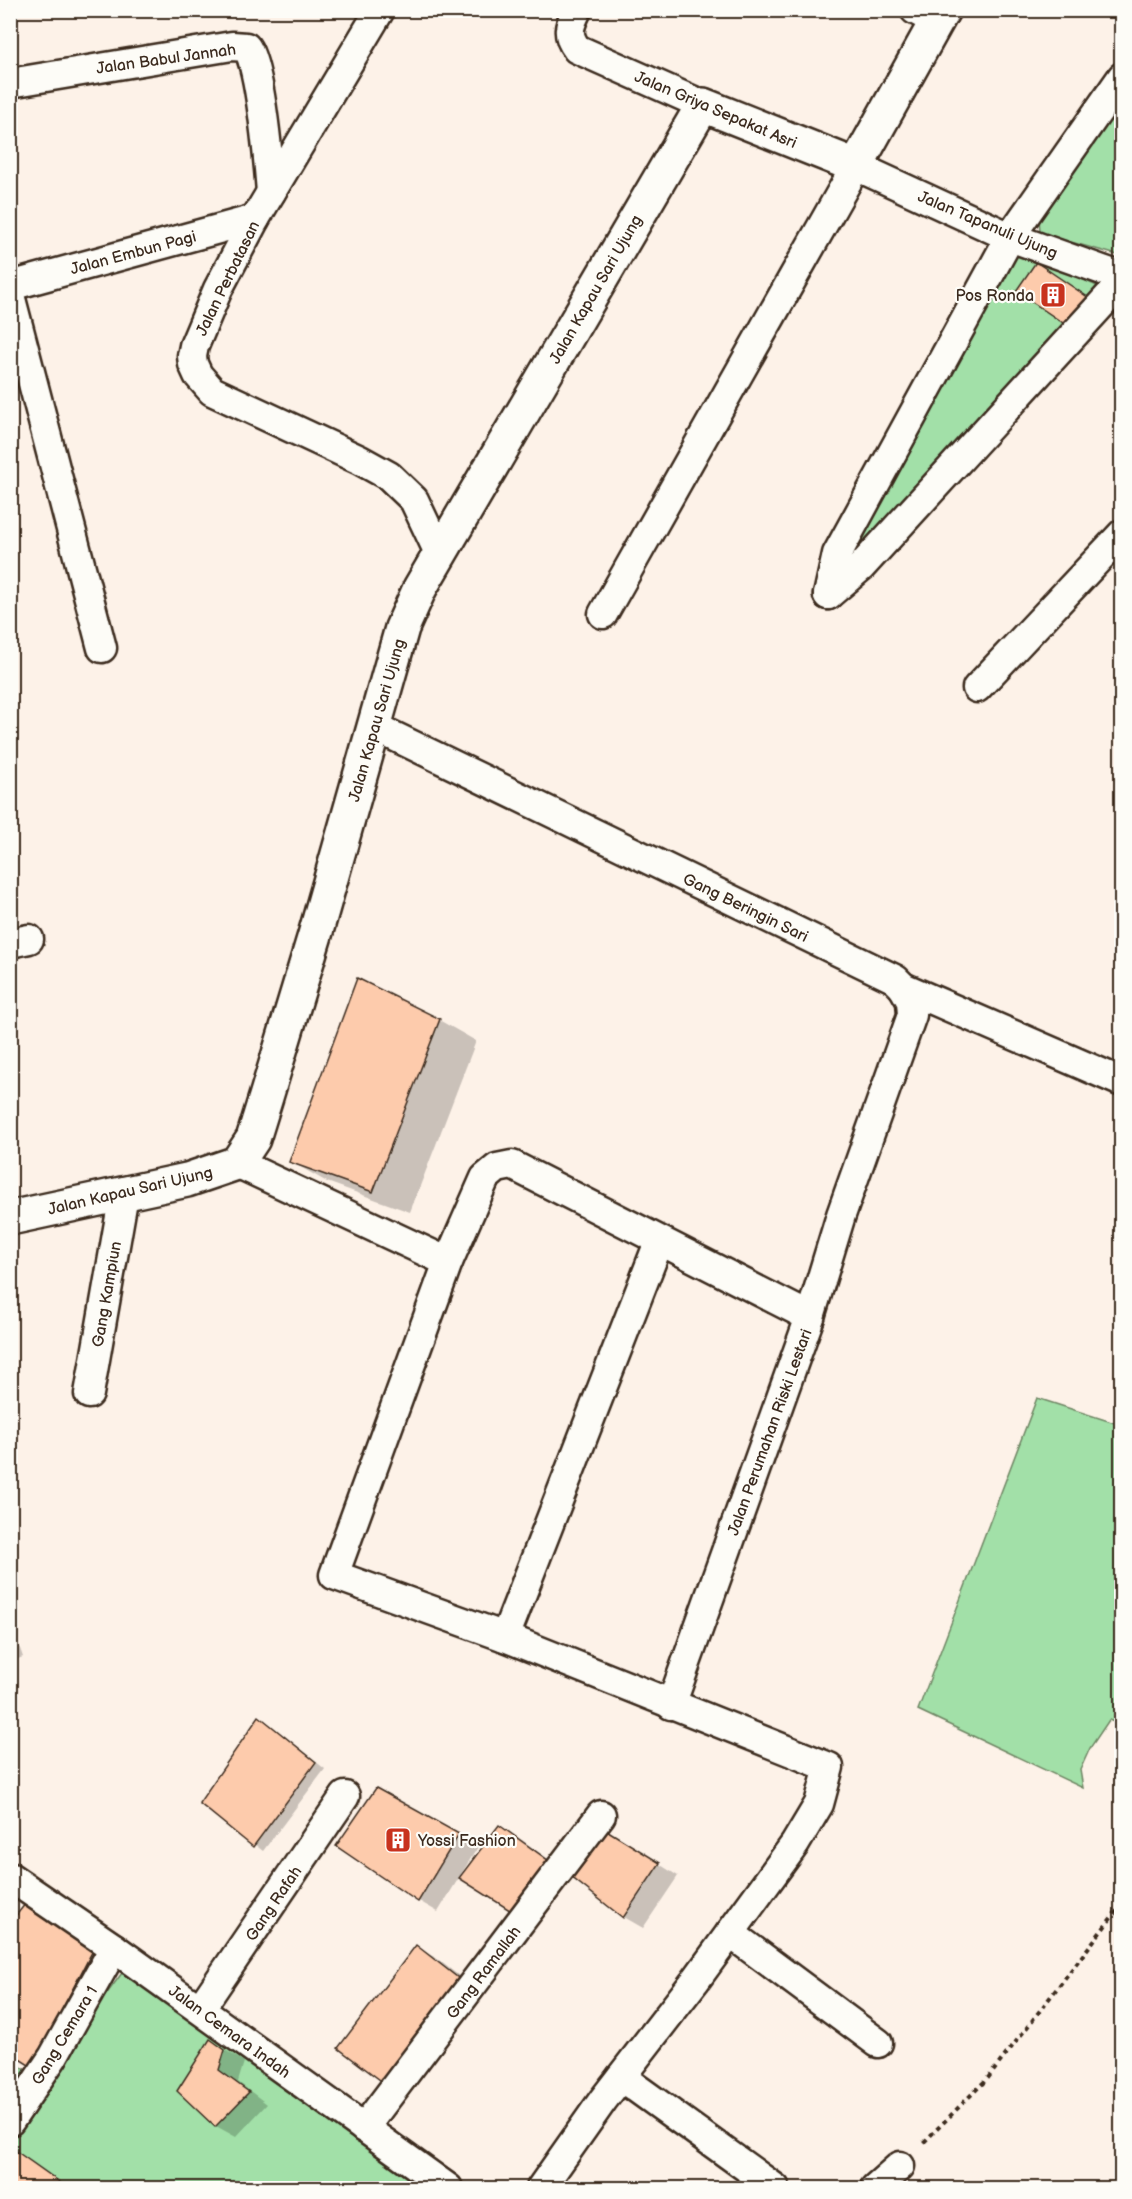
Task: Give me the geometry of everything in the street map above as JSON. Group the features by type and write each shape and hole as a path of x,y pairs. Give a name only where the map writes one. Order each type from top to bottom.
{"street":[{"name":"Jalan Perbatasan","path":"381,10 255,219 218,289 194,346 193,364 198,375 212,391 360,460 389,476 414,500 440,553"},
{"name":"Jalan Griya Sepakat Asri","path":"577,10 569,32 577,50 703,105 856,166"},
{"path":"603,614 856,166 931,14"},
{"name":"Jalan Babul Jannah","path":"10,83 231,46 246,47 253,59 271,192"},
{"path":"1122,77 1010,237 837,554 828,595 861,567 1122,282"},
{"name":"Jalan Kapau Sari Ujung","path":"10,1218 187,1180 237,1163 253,1139 315,935 402,628 420,588 440,553 703,105"},
{"name":"Jalan Tapanuli Ujung","path":"856,166 1010,237 1122,277"},
{"name":"Jalan Embun Pagi","path":"10,286 255,219"},
{"path":"10,295 102,648"},
{"path":"977,688 1122,534"},
{"name":"Gang Beringin Sari","path":"373,726 894,979 903,987 1122,1082"},
{"path":"810,1317 841,1215 912,1015 911,1001 903,987"},
{"path":"237,1163 448,1262"},
{"name":"Jalan Perumahan Riski Lestari","path":"671,1705 810,1317 659,1242 519,1167 497,1168 485,1178 448,1262 334,1575 505,1637 671,1705 829,1767 819,1804 795,1844 730,1933"},
{"name":"Gang Kampiun","path":"89,1394 124,1194"},
{"path":"505,1637 659,1242"},
{"name":"Gang Rafah","path":"200,2009 345,1796"},
{"name":"Gang Ramallah","path":"364,2128 602,1815"},
{"name":"Jalan Cemara Indah","path":"10,1877 200,2009 448,2188"},
{"path":"541,2188 621,2077 730,1933 878,2043"},
{"name":"Gang Cemara 1","path":"10,2121 53,2057 114,1948"},
{"path":"621,2077 775,2188"},
{"path":"875,2188 900,2166"}],"path":[{"path":"900,2166 988,2078 1122,1904"}],"green space":[{"path":"1121,96 1121,256 1053,237 1040,231 1039,218"},
{"path":"1017,250 1106,290 875,538 855,549"},
{"path":"1037,1398 1121,1425 1121,1725 1109,1720 1090,1748 1080,1770 1083,1788 918,1710"},
{"path":"122,1973 192,2013 437,2188 11,2188 11,2124"},
{"path":"11,2060 30,2073 11,2103"}],"building":[{"name":"Pos Ronda","path":"1036,262 1089,298 1069,327 1016,291"},
{"path":"357,978 440,1019 373,1192 289,1162"},
{"path":"259,1716 316,1762 253,1847 199,1803"},
{"name":"Yossi Fashion","path":"376,1788 459,1834 418,1902 336,1846"},
{"path":"499,1825 556,1866 516,1914 459,1878"},
{"path":"600,1826 660,1863 623,1918 570,1876"},
{"path":"26,1903 79,1932 92,1952 32,2067 10,2053 10,1923"},
{"path":"416,1945 462,1981 384,2083 338,2048"},
{"path":"210,2039 225,2050 219,2070 249,2092 215,2127 177,2091"},
{"path":"13,2149 68,2188 10,2188 10,2151"}],"place":[{"name":"Pos Ronda","path":"1053,295"},
{"name":"Yossi Fashion","path":"398,1840"}]}
